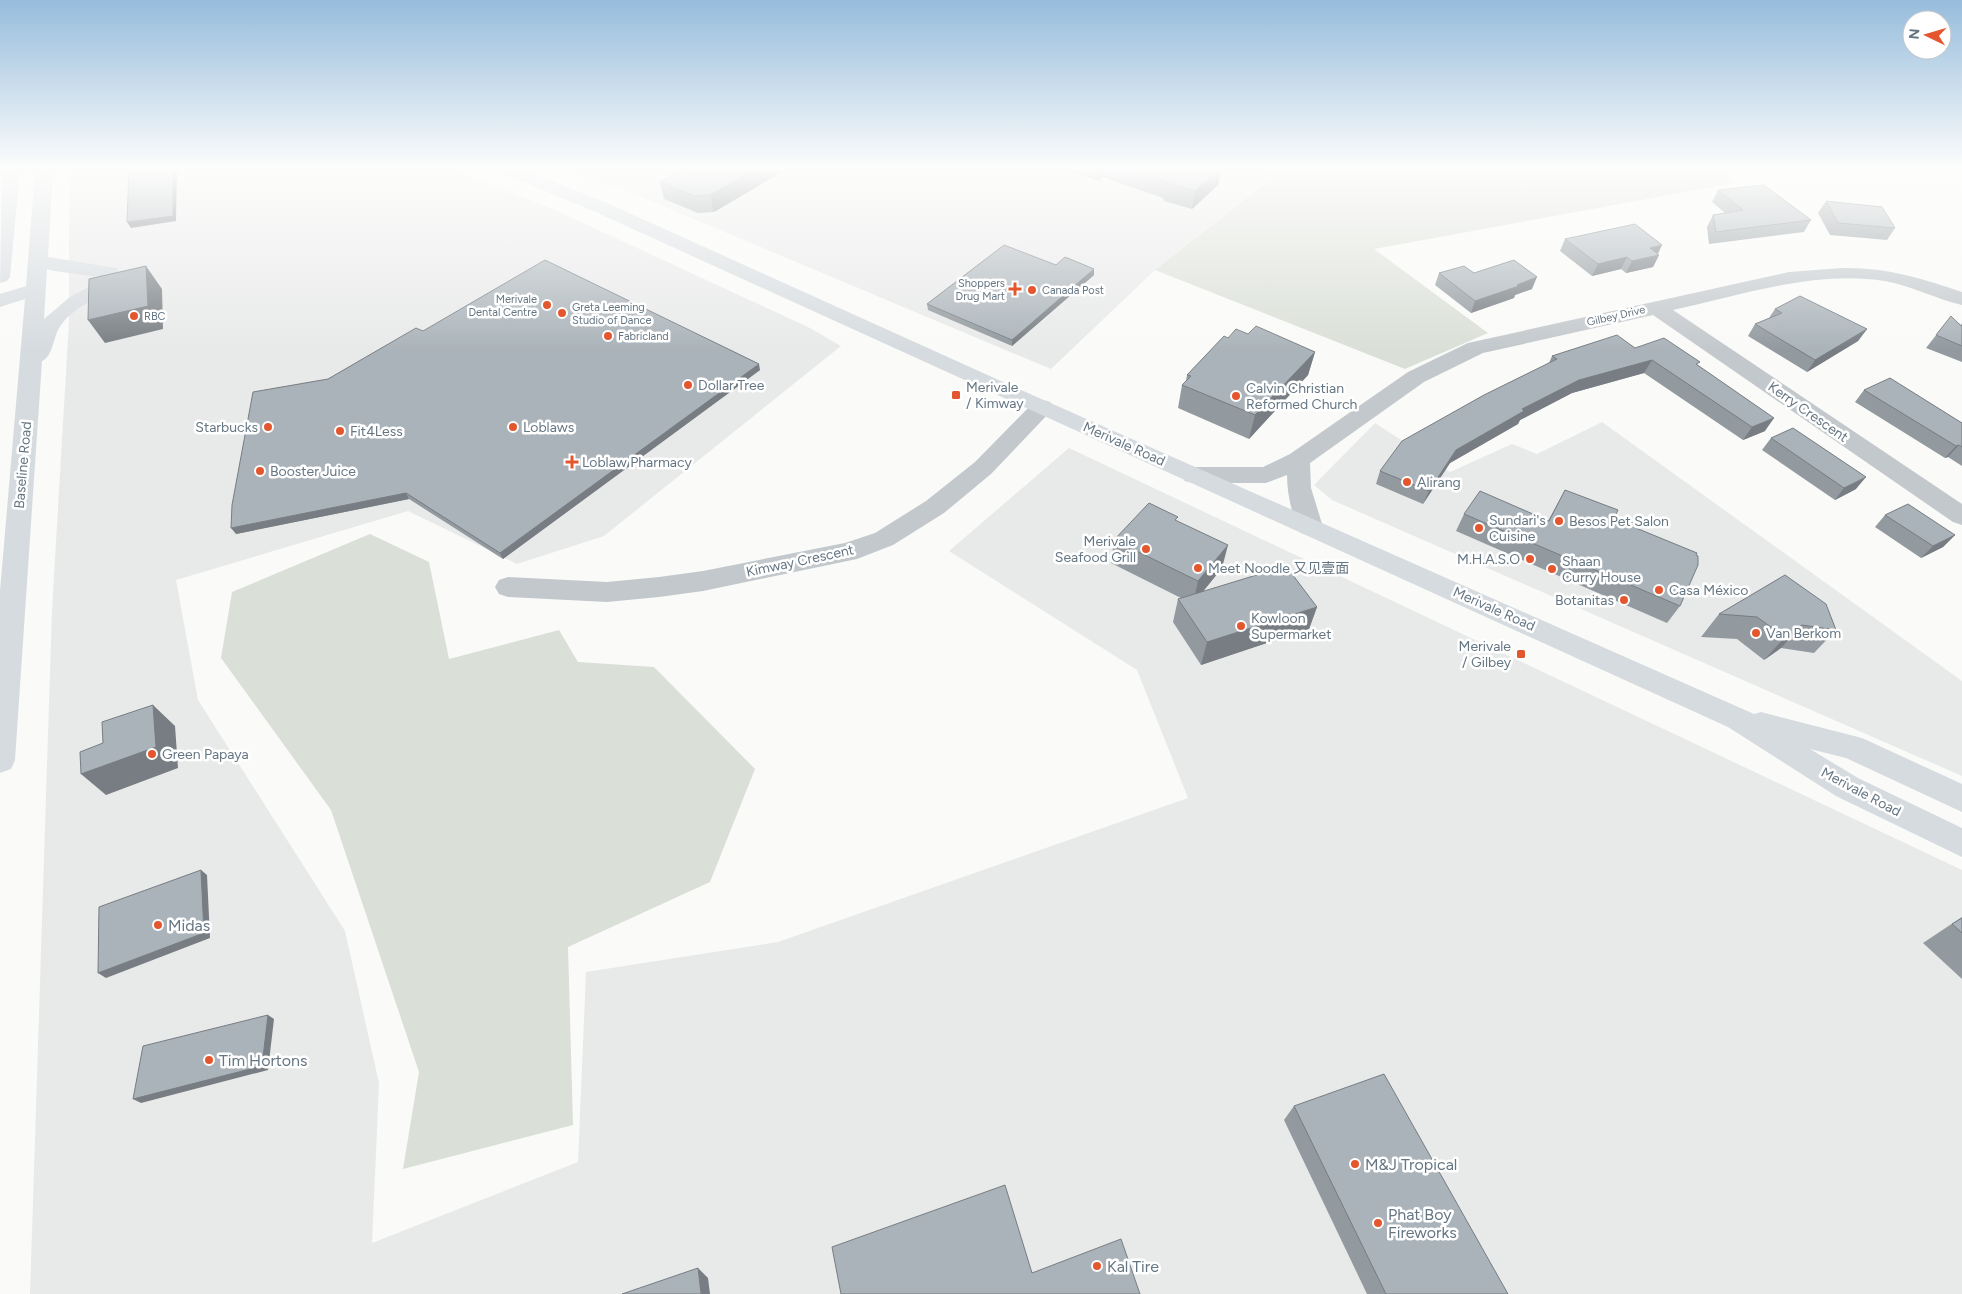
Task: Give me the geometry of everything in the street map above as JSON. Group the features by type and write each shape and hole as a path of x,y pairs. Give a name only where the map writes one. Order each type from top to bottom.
{"main road":[{"path":"0,277 5,230"},
{"name":"Baseline Road","path":"0,760 6,590 30,375 40,230"},
{"name":"Merivale Road","path":"652,230 1193,475 1738,718 1846,787 1962,843"},
{"path":"30,375 48,328 72,304 111,277 38,260"},
{"path":"0,301 36,294"},
{"name":"Merivale Road","path":"1738,718 1852,747 1924,779 1962,799"},
{"path":"1924,779 1962,794"}],"street":[{"name":"Gilbey Drive","path":"1193,475 1266,475 1298,460 1416,377 1476,348 1655,307 1789,278 1828,273 1875,274 1928,287 1962,299"},
{"name":"Kerry Crescent","path":"1655,307 1962,516"},
{"name":"Kimway Crescent","path":"508,587 557,591 607,592 659,587 703,581 848,552 884,539 935,507 983,468 1042,407"},
{"path":"1298,460 1299,488 1310,527"}],"shaded area":[{"path":"69,230 599,230 810,328 841,346 604,536 517,564 408,511 176,580 198,700 345,931 379,1083 372,1243 578,1162 586,972 778,942 1188,798 1137,670 949,551 1069,448 1962,870 1962,1294 30,1294 52,610 69,321"},
{"path":"721,230 1205,230 1155,270 1051,369"},
{"path":"1205,230 1476,230 1374,249 1488,333 1405,369 1155,270"},
{"path":"1602,422 1962,681 1962,776 1332,500 1314,485 1375,423 1450,472 1512,444 1537,454"},
{"path":"370,534 429,562 449,659 559,630 578,662 654,667 755,769 710,882 568,947 573,1125 403,1169 419,1072 331,810 221,658 232,592"}],"building":[{"path":"1605,230 1643,230 1662,245 1650,248 1659,255 1632,261 1627,257 1598,264 1565,239"},
{"name":"Shoppers Drug Mart","path":"1004,245 1056,265 1065,257 1094,269 1012,340 927,304"},
{"path":"545,260 759,364 500,553 406,493 231,528 232,505 253,392 328,379 416,328 423,331"},
{"path":"1514,260 1537,277 1517,285 1519,286 1475,301 1439,273 1464,266 1474,273"},
{"path":"146,266 148,306 88,320 89,279"},
{"path":"1800,296 1867,329 1815,360 1755,324 1782,313 1775,309"},
{"path":"1951,316 1962,325 1962,346 1936,335"},
{"path":"1256,326 1315,352 1255,415 1182,385 1191,376 1187,375 1224,336 1228,338 1236,329 1248,334"},
{"path":"1617,335 1635,348 1664,338 1700,362 1696,364 1774,418 1752,427 1652,360 1579,380 1522,409 1524,411 1456,450 1429,491 1380,471 1402,441 1484,395 1557,359 1552,356"},
{"path":"1890,378 1962,423 1962,447 1956,446 1864,390"},
{"path":"1793,428 1866,477 1844,488 1771,438"},
{"path":"1565,490 1618,510 1615,516 1638,525 1636,528 1697,553 1698,565 1680,606 1464,514 1480,491 1549,521"},
{"path":"1149,503 1178,517 1175,520 1228,545 1198,581 1114,540"},
{"path":"1908,504 1955,535 1933,546 1885,515"},
{"path":"1286,566 1317,607 1207,642 1178,599"},
{"path":"1785,575 1826,604 1836,630 1802,625 1785,637 1757,617 1719,614"},
{"path":"153,705 156,747 81,774 80,752 103,743 102,722"},
{"name":"Midas","path":"201,870 204,933 98,973 99,907"},
{"path":"1962,918 1962,933 1952,924"},
{"name":"Tim Hortons","path":"268,1015 262,1066 133,1099 143,1046"},
{"path":"1384,1074 1508,1294 1386,1294 1294,1106"},
{"path":"1005,1185 1032,1273 1121,1239 1140,1294 841,1294 832,1247"},
{"path":"698,1268 701,1294 622,1294"}],"place":[{"name":"Shoppers Drug Mart","path":"1015,289"},
{"name":"Canada Post","path":"1032,290"},
{"name":"Merivale Dental Centre","path":"547,305"},
{"name":"Greta Leeming Studio of Dance","path":"562,313"},
{"name":"RBC","path":"134,316"},
{"name":"Fabricland","path":"608,336"},
{"name":"Dollar Tree","path":"688,385"},
{"name":"Merivale / Kimway","path":"956,395"},
{"name":"Calvin Christian Reformed Church","path":"1236,396"},
{"name":"Starbucks","path":"268,427"},
{"name":"Loblaws","path":"513,427"},
{"name":"Fit4Less","path":"340,431"},
{"name":"Loblaw Pharmacy","path":"572,462"},
{"name":"Booster Juice","path":"260,471"},
{"name":"Alirang","path":"1407,482"},
{"name":"Besos Pet Salon","path":"1559,521"},
{"name":"Sundari's Cuisine","path":"1479,528"},
{"name":"Merivale Seafood Grill","path":"1146,549"},
{"name":"M.H.A.S.O","path":"1530,559"},
{"name":"Meet Noodle 又见壹面","path":"1198,568"},
{"name":"Shaan Curry House","path":"1552,569"},
{"name":"Casa México","path":"1659,590"},
{"name":"Botanitas","path":"1624,600"},
{"name":"Kowloon Supermarket","path":"1241,626"},
{"name":"Van Berkom","path":"1756,633"},
{"name":"Merivale / Gilbey","path":"1521,654"},
{"name":"Green Papaya","path":"152,754"},
{"name":"Midas","path":"158,925"},
{"name":"Tim Hortons","path":"209,1060"},
{"name":"M&J Tropical","path":"1355,1164"},
{"name":"Phat Boy Fireworks","path":"1378,1223"},
{"name":"Kal Tire","path":"1097,1266"}]}
